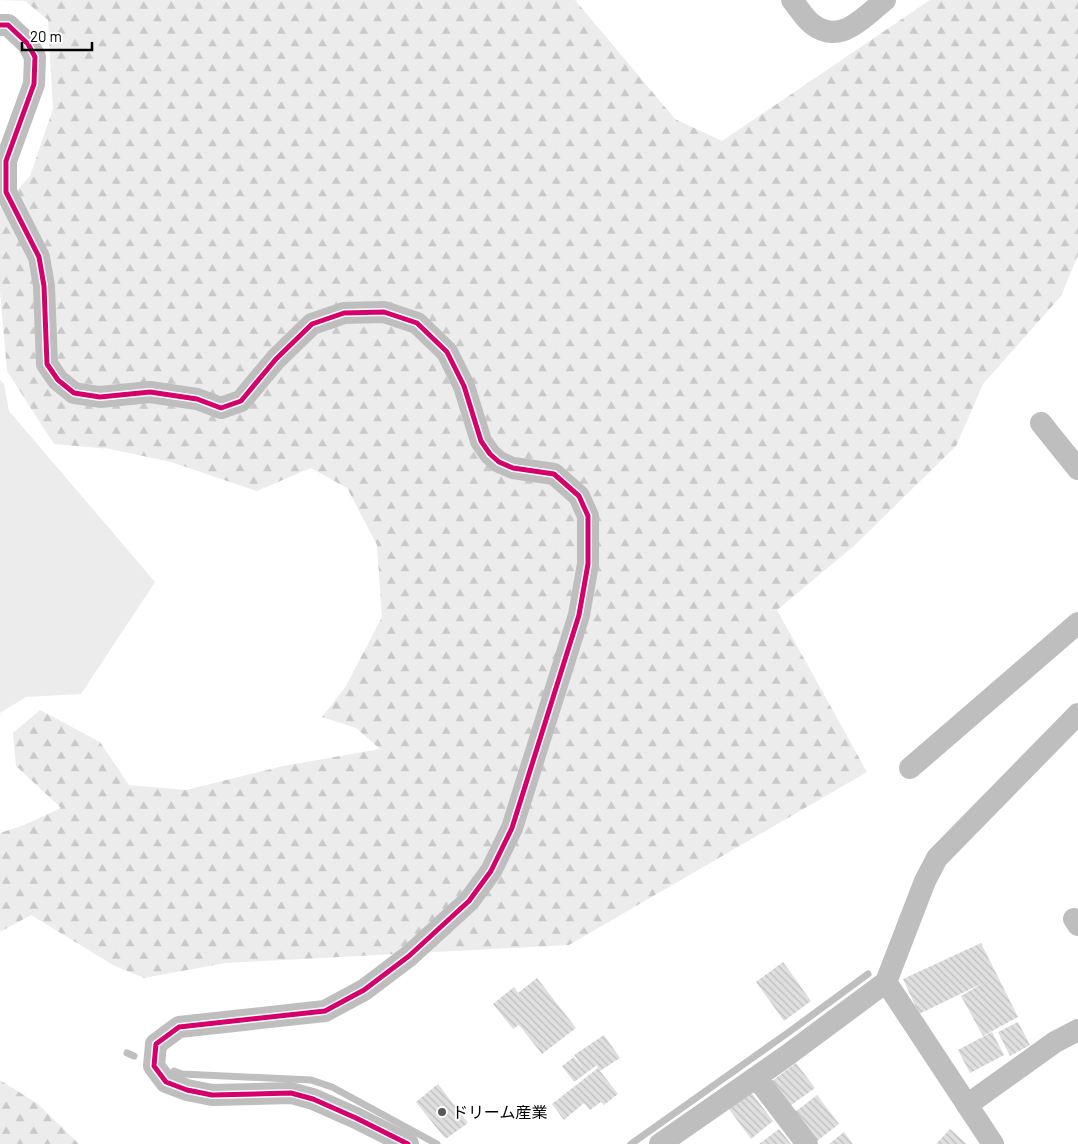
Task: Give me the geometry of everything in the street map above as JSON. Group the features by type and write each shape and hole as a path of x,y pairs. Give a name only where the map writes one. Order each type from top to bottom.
{"street":[{"path":"792,0 812,24 830,33 847,30 885,0"},
{"path":"0,25 8,26 28,44 35,57 34,84 6,161 6,192 39,257 44,286 47,364 58,380 74,393 100,397 150,392 197,399 221,408 241,401 276,359 312,324 344,313 384,312 416,323 447,352 464,386 481,441 490,454 499,462 513,468 554,474 579,496 588,516 588,564 579,615 512,828 492,871 469,901 409,956 364,990 325,1012 179,1027 156,1044 154,1066 166,1082 187,1090 212,1095 291,1093 313,1099 408,1144"},
{"path":"1042,423 1078,469"},
{"path":"910,768 1078,623"},
{"path":"660,1144 886,982 925,881 937,858 1078,714"},
{"path":"886,982 992,1144"},
{"path":"967,1105 1056,1042 1078,1030"},
{"path":"756,1077 807,1144"}],"green space":[{"path":"0,0 575,0 675,119 722,141 930,0 1078,0 1078,255 1061,296 983,384 956,446 854,546 777,610 867,772 569,945 225,963 144,978 113,965 31,915 0,932 0,833 24,825 61,808 16,766 13,733 40,710 100,742 129,785 186,790 283,766 380,749 356,728 322,717 346,686 382,617 377,545 347,488 311,468 257,491 171,462 110,449 54,444 7,371 0,291 0,209 30,176 53,109 48,20 25,1"},
{"path":"0,380 4,384 9,411 155,582 81,694 26,697 0,713"},
{"path":"0,1080 38,1104 79,1144 0,1144"}],"building":[{"path":"981,943 1018,1017 983,1036 961,996 983,983 919,1014 903,979"},
{"path":"783,962 811,1001 784,1021 756,982"},
{"path":"537,978 576,1028 542,1054 519,1025 513,1029 493,1004 514,987 518,993"},
{"path":"1018,1022 1030,1045 1010,1056 998,1032"},
{"path":"992,1032 1004,1055 970,1073 958,1050"},
{"path":"604,1035 620,1058 600,1071 618,1094 604,1105 601,1102 590,1110 584,1103 564,1120 552,1104 598,1068 597,1065 574,1082 562,1066 574,1057 583,1068 574,1055"},
{"path":"796,1063 815,1088 790,1106 772,1081"},
{"name":"ドリーム産業","path":"438,1084 468,1123 447,1138 444,1137 416,1102"},
{"path":"751,1092 773,1121 751,1139 729,1109"},
{"path":"817,1095 839,1124 817,1141 795,1112"},
{"path":"779,1129 791,1144 759,1144"},
{"path":"950,1129 967,1144 936,1144"},
{"path":"844,1132 853,1144 829,1144"}],"waterway":[{"path":"631,1144 868,974"},
{"path":"127,1053 134,1056"},
{"path":"174,1071 182,1074 311,1080 332,1087 437,1144"}],"cycle path":[{"path":"0,25 8,25 28,44 35,57 34,84 6,161 6,192 39,257 44,286 47,364 58,380 74,393 100,397 150,392 197,399 221,408 241,401 276,359 312,324 344,313 384,312 417,323 447,352 464,386 481,441 490,454 499,462 513,468 554,474 579,496 588,516 588,564 579,615 512,828 491,871 469,901 409,956 364,990 325,1011 179,1027 156,1044 154,1066 166,1082 187,1090 212,1095 291,1093 313,1099 408,1144"}],"place":[{"name":"ドリーム産業","path":"442,1112"}]}
